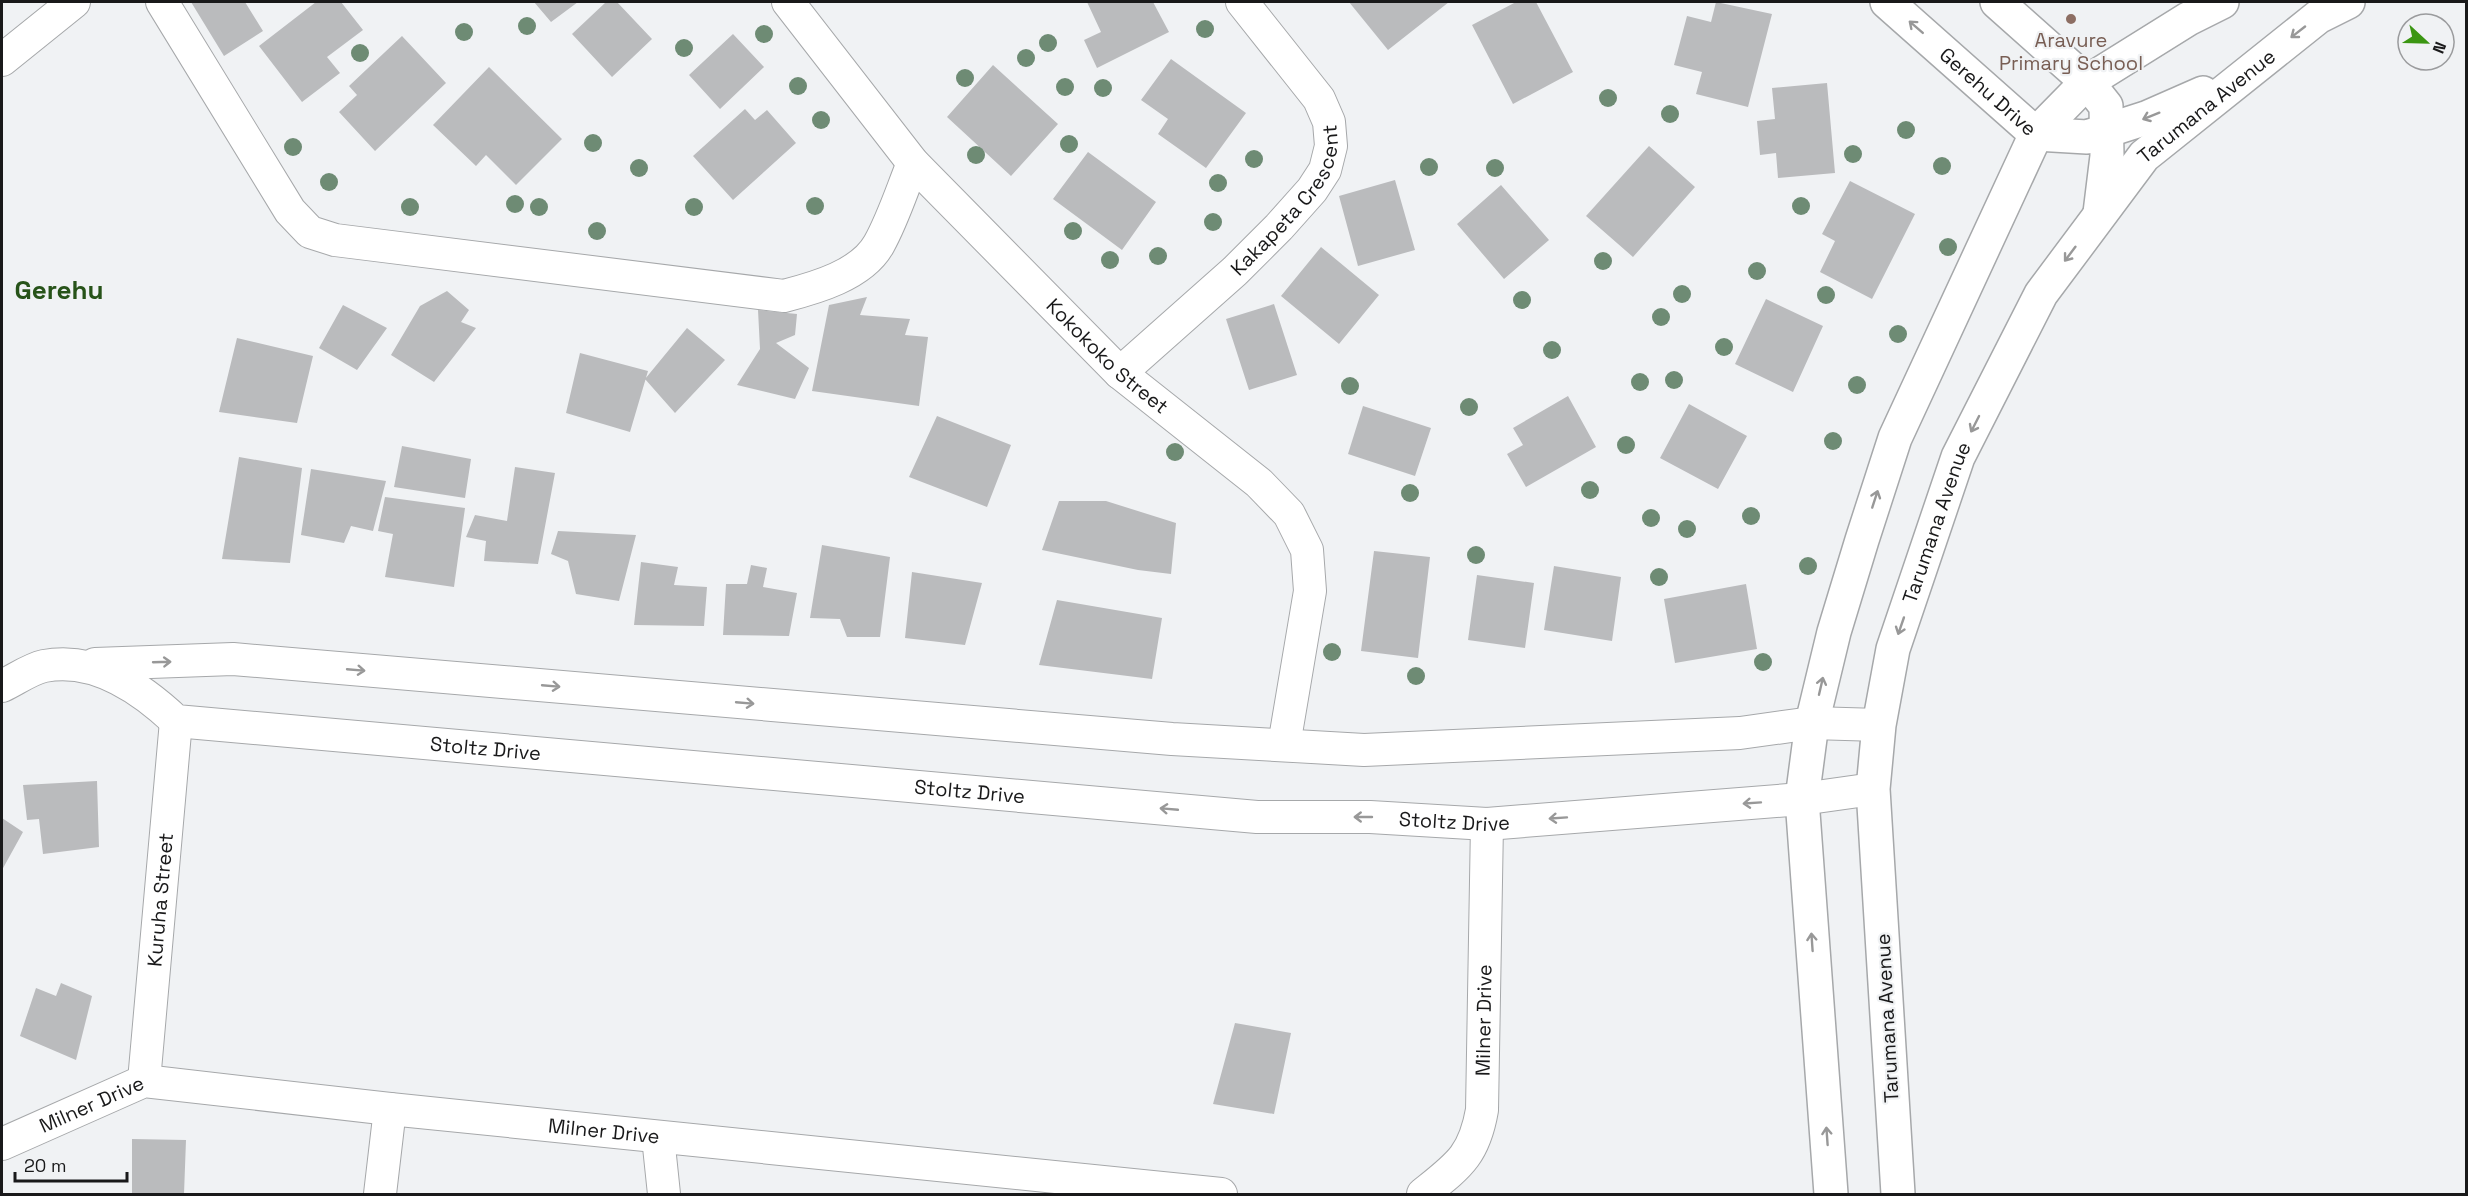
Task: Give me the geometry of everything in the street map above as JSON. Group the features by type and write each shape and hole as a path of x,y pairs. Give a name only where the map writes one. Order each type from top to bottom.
{"street":[{"path":"2,60 74,2"},
{"path":"162,2 290,211 310,232 335,240 784,296 817,288 851,272 878,246 913,163"},
{"name":"Kokokoko Street","path":"788,2 913,163 1120,373 1260,483 1288,514 1307,550 1310,591 1284,745"},
{"name":"Kakapeta Crescent","path":"1120,373 1235,271 1312,190 1325,170 1331,146 1329,122 1319,99 1242,2"},
{"name":"Gerehu Drive","path":"1887,2 2036,134 2087,137 2146,118 2243,76"},
{"path":"1997,2 2087,82 2106,106 2107,156 2100,214"},
{"path":"1831,1194 1802,799 1812,723 1833,633 1895,438 2036,134 2087,82 2188,19 2222,2"},
{"name":"Tarumana Avenue","path":"1898,1194 1873,789 1879,726 1893,649 1958,457 2041,294 2144,156 2318,17 2348,2"},
{"path":"2,686 44,666 233,659 1172,739 1364,750 1740,733 1812,723 1879,726"},
{"path":"82,665 122,679 157,703 176,721"},
{"name":"Stoltz Drive","path":"176,721 1257,817 1370,817 1487,824 1802,799 1873,789"},
{"name":"Kuruha Street","path":"144,1080 176,721"},
{"name":"Milner Drive","path":"1423,1194 1465,1158 1478,1135 1482,1110 1487,824"},
{"name":"Milner Drive","path":"2,1144 144,1080 658,1137 1076,1187 1221,1194"},
{"path":"380,1194 390,1109"},
{"path":"658,1137 664,1194"}],"building":[{"path":"191,2 245,2 263,31 224,56"},
{"path":"316,2 341,2 363,30 327,57 340,73 302,102 259,46"},
{"path":"534,2 578,2 551,22"},
{"path":"606,2 617,2 652,39 612,77 572,34"},
{"path":"1087,2 1153,2 1169,32 1097,68 1084,40 1101,32"},
{"path":"1349,2 1449,2 1388,50"},
{"path":"1516,2 1536,2 1573,72 1513,104 1472,25"},
{"path":"1716,2 1772,14 1748,107 1696,94 1702,72 1674,65 1687,16 1711,22"},
{"path":"733,34 764,67 720,109 689,75"},
{"path":"402,36 446,83 375,151 339,112 357,95 349,86"},
{"path":"1171,59 1246,113 1206,168 1158,134 1168,119 1141,100"},
{"path":"993,65 1058,124 1011,176 947,117"},
{"path":"489,67 562,139 516,185 486,155 476,166 433,125"},
{"path":"1827,83 1835,173 1778,178 1776,153 1760,155 1757,121 1775,119 1772,88"},
{"path":"745,109 755,120 767,110 796,143 733,200 693,156"},
{"path":"1649,146 1695,187 1633,257 1586,216"},
{"path":"1088,152 1156,202 1122,250 1053,199"},
{"path":"1395,180 1415,250 1358,266 1339,196"},
{"path":"1850,181 1915,214 1872,299 1820,272 1835,241 1822,234"},
{"path":"1501,185 1549,240 1504,279 1457,224"},
{"path":"1321,247 1379,295 1339,344 1281,296"},
{"path":"447,291 469,310 461,322 476,328 434,382 391,355 420,306"},
{"path":"867,297 860,315 910,319 905,335 928,337 919,406 812,391 829,305"},
{"path":"1766,299 1823,326 1793,392 1735,364"},
{"path":"1274,304 1297,375 1249,390 1226,319"},
{"path":"343,305 387,328 357,370 319,348"},
{"path":"758,310 797,314 795,335 776,343 809,368 795,399 737,385 760,349"},
{"path":"687,328 725,360 675,413 645,379"},
{"path":"237,338 313,356 297,423 219,412"},
{"path":"580,353 648,371 630,432 566,413"},
{"path":"1568,396 1596,447 1526,487 1507,454 1523,445 1513,428"},
{"path":"1689,404 1747,436 1718,489 1660,458"},
{"path":"1363,406 1431,428 1415,476 1348,454"},
{"path":"937,416 1011,445 987,507 909,477"},
{"path":"402,446 471,459 465,498 394,487"},
{"path":"239,457 302,468 290,563 222,559"},
{"path":"515,467 555,473 538,564 484,561 486,541 466,537 475,515 507,521"},
{"path":"311,469 386,481 373,531 351,526 344,543 301,535"},
{"path":"385,497 465,508 454,587 385,577 393,534 378,531"},
{"path":"1059,501 1106,501 1176,523 1171,574 1138,570 1042,550"},
{"path":"558,531 636,535 619,601 576,594 568,561 551,554"},
{"path":"822,545 890,557 880,637 847,637 840,619 810,618"},
{"path":"1374,551 1430,557 1418,658 1361,651"},
{"path":"641,562 678,567 674,585 707,587 704,626 634,625"},
{"path":"751,565 767,568 763,587 797,593 789,636 723,635 726,584 747,584"},
{"path":"1554,566 1621,577 1612,641 1544,630"},
{"path":"912,572 982,583 965,645 905,638"},
{"path":"1477,575 1534,583 1525,648 1468,640"},
{"path":"1746,584 1757,649 1675,663 1664,599"},
{"path":"1057,600 1162,618 1152,679 1039,665"},
{"path":"97,781 99,847 43,854 39,819 27,820 23,785"},
{"path":"2,818 23,832 2,870"},
{"path":"61,983 92,996 76,1060 20,1036 36,988 56,996"},
{"path":"1235,1023 1291,1033 1274,1114 1213,1104"},
{"path":"132,1139 186,1140 184,1194 132,1194"}],"place":[{"name":"Aravure Primary School","path":"2071,19"}],"district":[{"name":"Gerehu","path":"59,290"}]}
